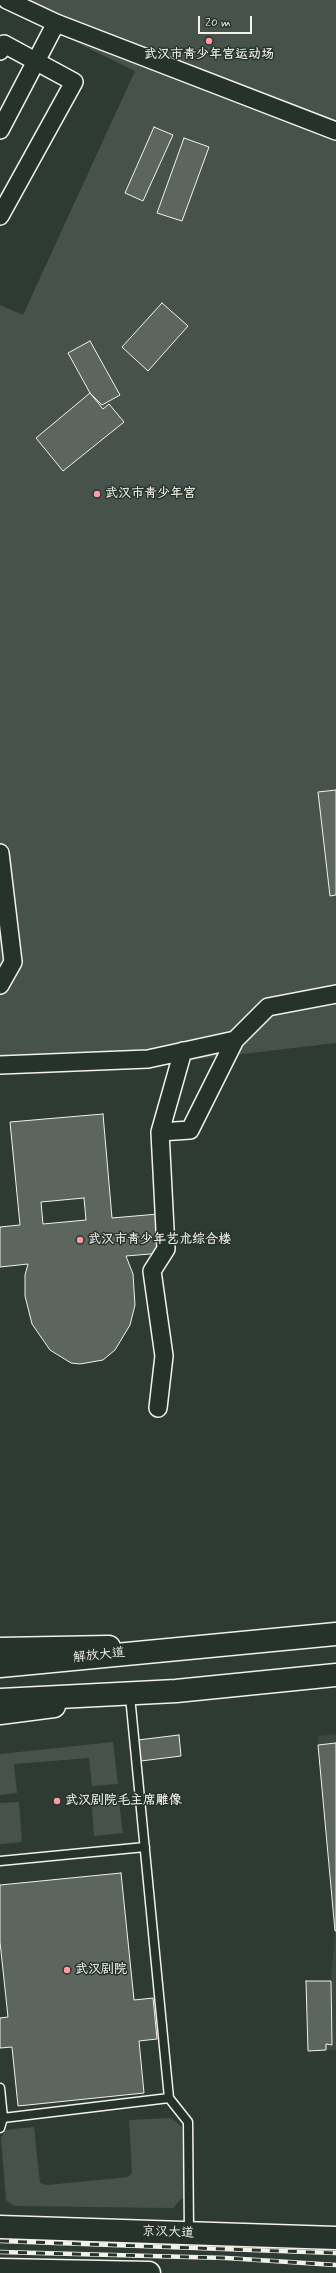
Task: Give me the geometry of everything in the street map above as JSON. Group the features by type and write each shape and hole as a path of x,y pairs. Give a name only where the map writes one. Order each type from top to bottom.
{"main road":[{"name":"解放大道","path":"0,1666 336,1634"},
{"name":"解放大道","path":"0,1649 198,1646"},
{"path":"0,1713 176,1690 336,1675"},
{"path":"0,1700 176,1690"},
{"name":"京汉大道","path":"0,2224 336,2238"},
{"path":"0,2270 149,2273"}],"street":[{"path":"7,0 56,23 336,131"},
{"path":"0,130 56,23"},
{"path":"0,51 4,44 74,82 0,216"},
{"path":"0,853 13,962 0,985"},
{"path":"160,1132 190,1130 235,1040 268,1007 336,994"},
{"path":"0,1065 148,1059 235,1040"},
{"path":"158,1408 164,1356 152,1271 166,1249 160,1132 183,1051"}],"lane":[{"path":"130,1696 170,2098 188,2122 189,2233"},
{"path":"0,1861 145,1847"},
{"path":"0,2088 3,2118 0,2128"},
{"path":"3,2118 170,2098"}],"shaded area":[{"path":"0,0 336,0 336,1043 157,1064 0,1073 0,305 23,315 135,71 0,5"},
{"path":"336,1734 336,2050 308,2051 306,1981 331,1981 335,1931 318,1736"},
{"path":"113,1742 118,1784 92,1786 89,1758 14,1764 17,1793 0,1795 0,1754"},
{"path":"118,1794 123,1833 94,1836 91,1796"},
{"path":"19,1802 22,1842 0,1844 0,1803"},
{"path":"171,2118 182,2127 184,2199 181,2199 173,2208 14,2206 6,2200 1,2138 5,2130 34,2127 40,2183 47,2185 128,2177 132,2173 129,2120"}],"building":[{"path":"154,127 173,135 143,201 125,193"},
{"path":"184,138 209,147 182,221 157,213"},
{"path":"162,303 188,326 148,371 122,347"},
{"path":"90,341 120,395 102,405 90,393 68,353"},
{"path":"90,393 103,409 109,404 124,422 63,471 36,438"},
{"path":"336,790 336,895 330,896 318,792"},
{"name":"武汉市青少年艺术综合楼","path":"103,1114 112,1218 158,1214 162,1253 126,1256 133,1274 135,1305 130,1325 115,1350 103,1360 80,1364 71,1363 50,1350 32,1324 25,1296 25,1275 28,1264 0,1267 0,1227 20,1225 10,1122","holes":["84,1198 86,1220 43,1224 41,1202"]},
{"path":"179,1735 181,1756 141,1761 138,1740"},
{"path":"336,1743 336,1931 335,1931 318,1745"},
{"name":"武汉剧院","path":"121,1873 134,2000 153,1998 157,2039 139,2041 144,2093 18,2106 12,2047 0,2048 0,2018 8,2017 0,1942 0,1885"},
{"path":"306,1981 331,1981 332,2045 326,2044 326,2050 308,2051"}],"railway":[{"path":"0,2241 336,2253"},
{"path":"0,2252 226,2258 336,2265"}],"place":[{"name":"武汉市青少年宫运动场","path":"209,41"},
{"name":"武汉市青少年宫","path":"97,494"},
{"name":"武汉市青少年艺术综合楼","path":"80,1240"},
{"name":"武汉剧院毛主席雕像","path":"57,1801"},
{"name":"武汉剧院","path":"67,1970"}]}
